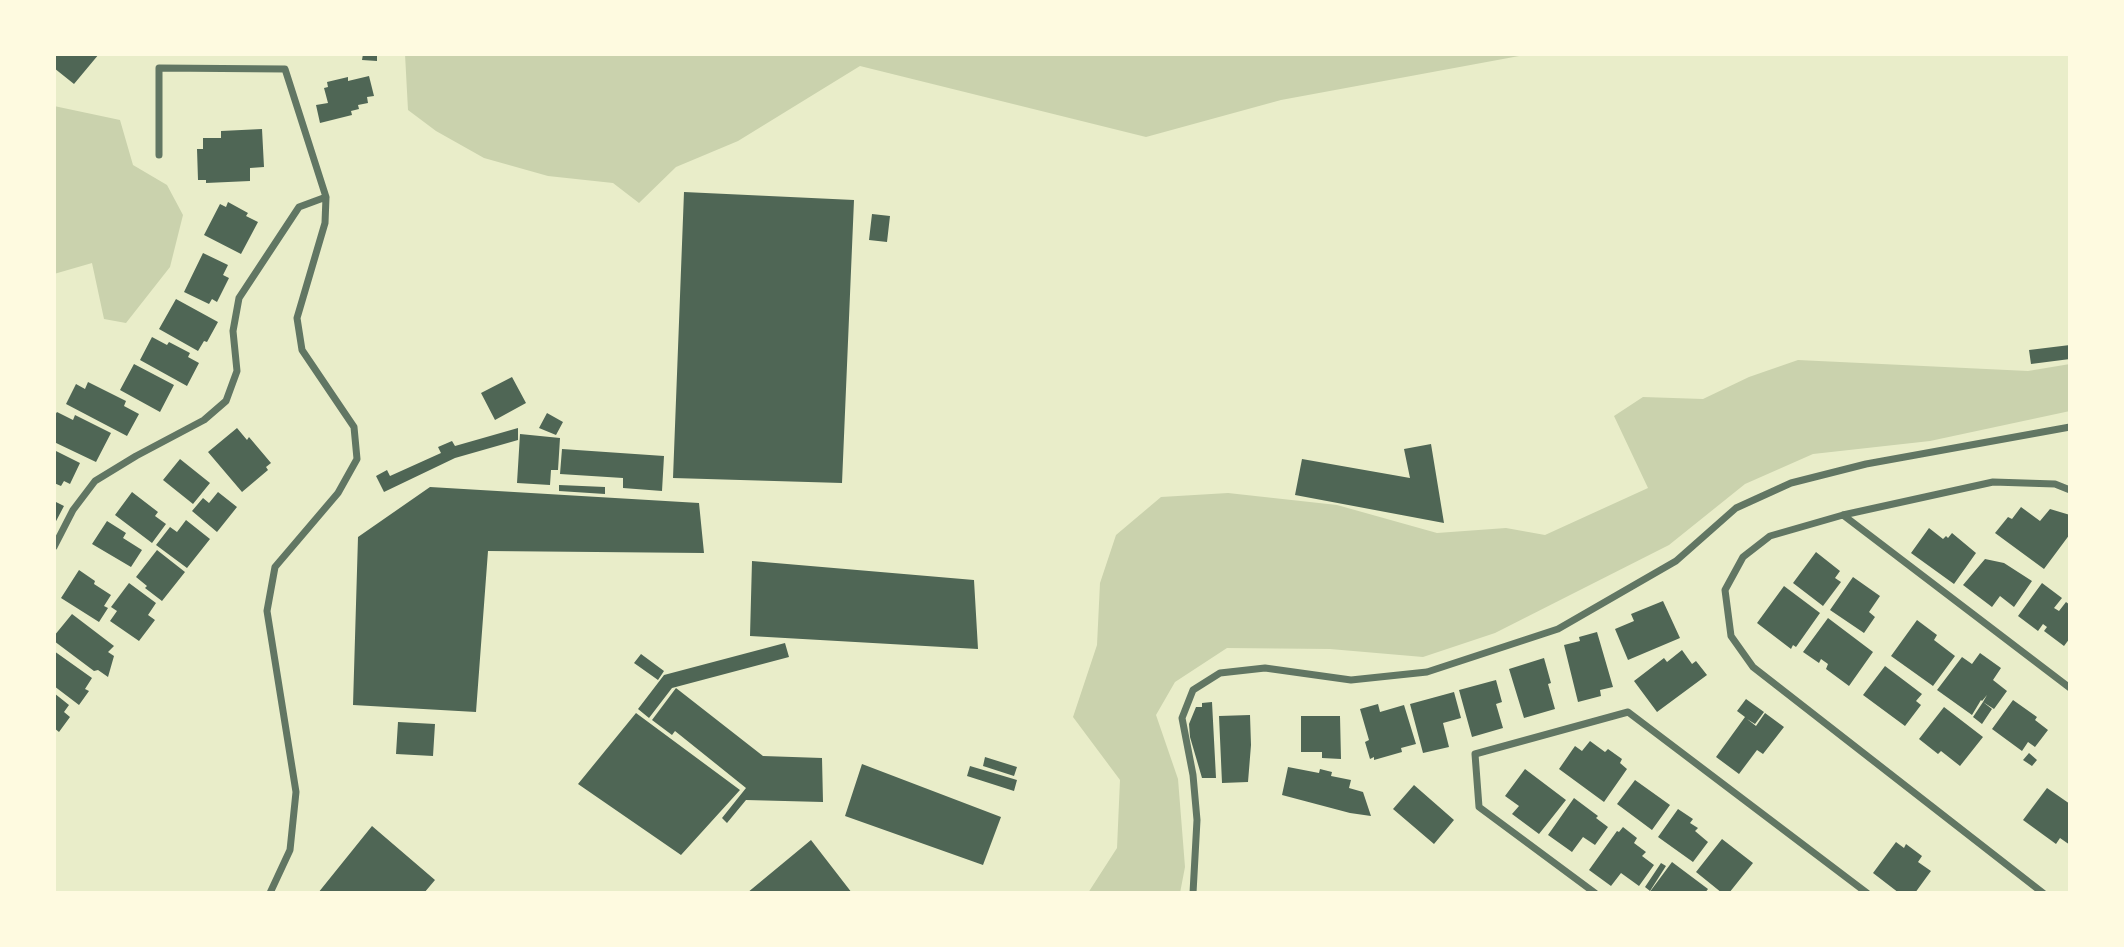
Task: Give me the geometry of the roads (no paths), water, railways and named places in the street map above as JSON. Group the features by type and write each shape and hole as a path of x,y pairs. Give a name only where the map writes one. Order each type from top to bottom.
{"street":[{"path":"159,155 159,68 285,69 326,197 326,223 297,318 302,350 354,427 357,459 338,493 275,567 267,611 296,792 290,850 270,893"},
{"path":"54,547 73,510 95,481 204,420 226,401 237,371 233,331 239,298 299,207 326,197"},
{"path":"1193,893 1197,820 1193,775 1182,718 1193,690 1220,673 1265,668 1350,680 1427,672 1558,629 1676,561 1736,508 1791,483 1866,464 2070,427"},
{"path":"2043,893 1754,667 1731,636 1725,590 1743,557 1770,536 1843,515 1993,482 2055,484 2070,490"},
{"path":"1843,515 2070,688"},
{"path":"1595,893 1479,807 1475,754 1628,712 1867,893"}]}
